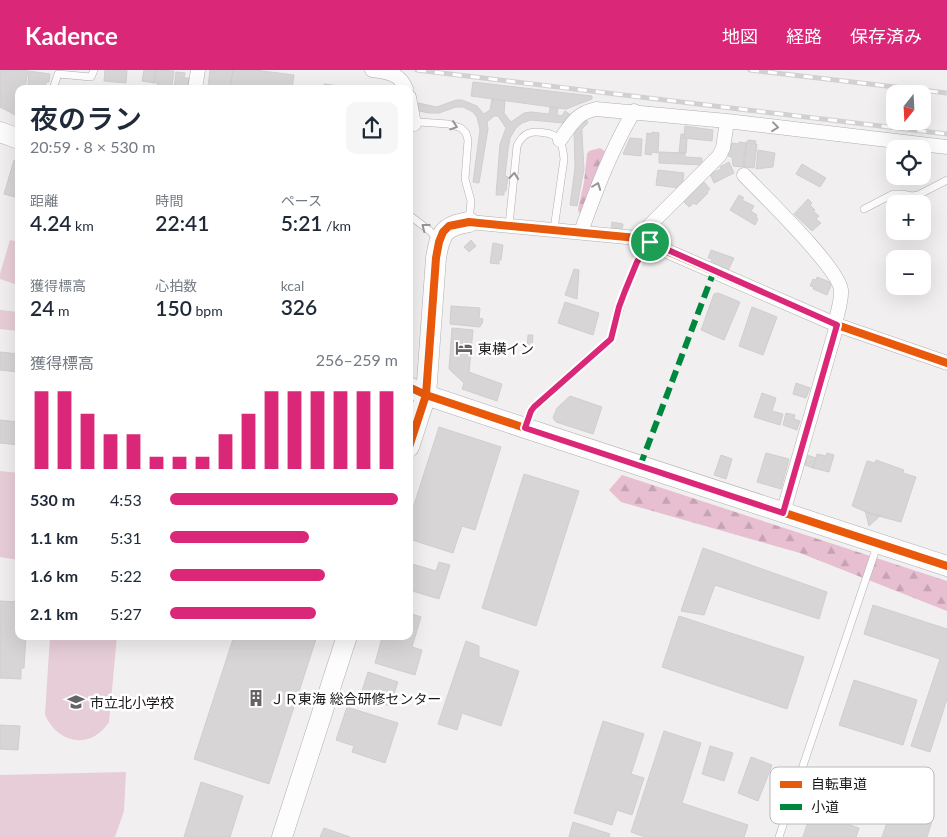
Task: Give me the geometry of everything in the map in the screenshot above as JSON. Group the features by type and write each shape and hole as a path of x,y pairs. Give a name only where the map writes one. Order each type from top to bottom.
{"street":[{"path":"196,85 198,70"},
{"path":"372,70 398,76 404,85"},
{"path":"560,140 576,119 585,111 596,109 634,111 947,146"},
{"path":"581,232 605,166 620,134 634,111"},
{"path":"643,240 655,218 719,156 723,148 727,121"},
{"path":"0,132 15,138"},
{"path":"744,175 827,263 837,277 841,290 836,325 783,513"},
{"path":"413,419 439,242 443,232 449,226 469,222 554,229 643,240 836,325 947,363"},
{"path":"417,391 947,566"},
{"path":"282,837 346,640"}],"lane":[{"path":"54,85 58,74 91,77 94,70"},
{"path":"413,125 419,122 448,124 461,128 466,133 468,140 465,179 471,201 469,222"},
{"path":"508,225 516,153 520,140 526,134 534,131 548,133 560,140 563,148 564,159 554,229"},
{"path":"864,209 893,194 918,195 947,180"},
{"path":"413,218 430,231 439,242"},
{"path":"525,428 534,407 611,339 619,307 637,262 643,240"},
{"path":"803,767 878,544"},
{"path":"779,837 783,824"}],"green space":[{"path":"600,148 606,152 582,211 579,213 578,209 584,182 587,154 589,151"},
{"path":"622,475 947,581 947,611 800,553 621,502 609,490"}],"shaded area":[{"path":"10,240 15,241 15,284 0,279"},
{"path":"0,310 15,312 15,331 0,329"},
{"path":"0,471 15,473 15,559 0,557"},
{"path":"50,640 117,640 109,722 102,731 84,740 75,740 58,732 45,715"},
{"path":"126,772 124,811 115,837 0,837 0,775"}],"building":[{"path":"0,70 28,70 26,85 15,85 15,115 0,107"},
{"path":"105,70 127,70 126,83 104,81"},
{"path":"144,70 156,70 154,83 142,81"},
{"path":"156,70 174,71 172,85 157,85 158,83 154,83"},
{"path":"210,70 233,70 231,85 208,85"},
{"path":"233,70 255,70 294,75 293,85 231,85"},
{"path":"29,71 50,74 49,82 46,82 46,85 28,85"},
{"path":"176,72 185,73 184,78 189,78 188,85 174,85"},
{"path":"473,82 592,96 592,99 566,109 471,96"},
{"path":"492,99 505,101 504,113 511,122 524,113 549,114 550,107 558,108 557,115 562,116 565,111 571,115 563,123 531,120 522,123 516,128 510,138 505,176 508,177 504,195 496,195 500,144 506,128 498,116 494,116 487,122 488,129 479,183 473,182 480,130 477,117 473,112 463,107 456,107 439,113 429,113 419,111 414,105 418,103 437,107 456,100 462,100 477,106 484,114 490,110"},
{"path":"585,116 588,123 582,129 584,169 577,206 570,205 575,168 574,130"},
{"path":"685,126 713,130 712,141 684,138"},
{"path":"652,132 659,133 658,153 645,154 647,133 652,134"},
{"path":"681,134 684,134 684,138 687,139 686,153 679,153"},
{"path":"630,138 642,139 641,156 623,154"},
{"path":"747,141 756,141 755,144 757,144 754,168 744,167"},
{"path":"739,142 746,143 743,167 733,166 732,157 728,156 728,149 731,149 732,143 739,144"},
{"path":"758,150 775,153 773,167 756,169"},
{"path":"659,152 685,153 685,157 702,158 702,165 659,163"},
{"path":"14,160 15,197 4,194"},
{"path":"729,162 734,173 714,183 710,174 721,169 720,167"},
{"path":"802,164 826,178 820,187 796,174"},
{"path":"658,170 684,173 682,186 679,186 679,188 656,185"},
{"path":"703,181 710,189 708,193 696,205 694,203 689,207 683,201"},
{"path":"739,195 744,198 742,200 754,206 751,211 757,215 758,219 755,225 730,210"},
{"path":"808,199 812,203 810,205 815,210 813,211 819,216 816,219 821,223 812,231 794,214"},
{"path":"612,222 623,224 622,231 611,229"},
{"path":"471,240 476,246 469,252 464,247"},
{"path":"493,243 503,245 499,264 490,263"},
{"path":"711,250 734,258 728,271 710,263 712,259 708,258"},
{"path":"574,269 579,270 577,299 565,295"},
{"path":"817,277 832,283 827,295 810,286 813,279 816,280"},
{"path":"718,293 740,302 724,340 701,330 714,294"},
{"path":"565,302 599,313 593,335 558,323"},
{"path":"451,306 480,308 479,318 483,319 482,324 480,327 450,324"},
{"path":"752,307 777,317 763,355 739,346"},
{"name":"東横イン","path":"452,328 473,330 469,372 502,384 497,401 462,389 464,383 449,369"},
{"path":"528,335 533,335 532,350 527,349"},
{"path":"0,352 15,354 15,372 0,370"},
{"path":"796,383 810,388 806,398 793,394"},
{"path":"762,393 776,398 772,411 783,414 780,425 754,417"},
{"path":"570,396 602,407 593,434 556,422 553,418 557,408"},
{"path":"786,413 795,415 794,419 800,421 797,430 783,425"},
{"path":"0,420 15,422 15,445 0,443"},
{"path":"439,427 501,447 475,530 462,526 453,553 413,540 413,508"},
{"path":"766,453 789,459 781,489 757,482"},
{"path":"827,453 834,455 829,472 813,468 817,454 826,456"},
{"path":"721,455 732,459 726,479 714,475"},
{"path":"807,455 816,458 813,468 805,465"},
{"path":"876,460 904,470 903,473 916,477 901,522 871,514 852,506 867,461 875,463"},
{"path":"524,474 579,491 536,626 482,608"},
{"path":"865,510 871,514 881,515 869,526"},
{"path":"703,548 827,592 819,619 715,585 704,615 681,611"},
{"path":"439,562 450,565 439,599 413,591 413,564 436,571"},
{"path":"0,601 15,602 15,640 26,640 24,668 21,668 21,679 0,678"},
{"path":"873,605 947,629 947,699 930,752 911,746 940,659 864,634"},
{"path":"413,614 421,617 412,647 422,650 415,675 375,663 381,640 413,640"},
{"path":"679,616 804,657 787,709 662,667"},
{"name":"ＪＲ東海 総合研修センター","path":"233,640 316,640 269,784 194,759"},
{"path":"466,641 479,646 479,657 519,671 501,726 462,713 457,730 438,724"},
{"path":"368,672 398,682 390,706 360,697"},
{"path":"854,680 917,700 903,745 839,725"},
{"path":"347,707 398,723 385,763 352,752 354,746 336,740"},
{"path":"603,721 644,734 631,774 644,778 632,815 617,810 612,825 574,813"},
{"path":"0,725 20,726 18,750 0,749"},
{"path":"664,731 701,743 682,803 748,825 744,837 645,837 631,832"},
{"path":"710,746 733,753 724,781 702,774"},
{"path":"751,757 772,765 758,801 738,793"},
{"path":"201,782 243,796 230,837 184,837"},
{"path":"573,822 610,834 609,837 569,837"},
{"path":"807,824 847,824 859,828 856,837 803,837"},
{"path":"886,824 931,824 927,837 882,837"},
{"path":"324,828 350,837 320,837"}],"railway":[{"path":"417,70 947,134"},
{"path":"750,70 947,93"}],"marked path":[{"path":"640,466 714,271"}],"cycle path":[{"path":"413,435 426,395 436,258 439,242 443,232 449,226 469,222 637,238 837,325 947,363"},
{"path":"413,389 525,428 947,566"}],"place":[{"name":"東横イン","path":"464,348"},
{"name":"ＪＲ東海 総合研修センター","path":"256,698"},
{"name":"市立北小学校","path":"76,702"}],"route":[{"path":"650,242 837,325 783,513 525,428 534,407 611,339 625,291 637,262 650,242"}]}
